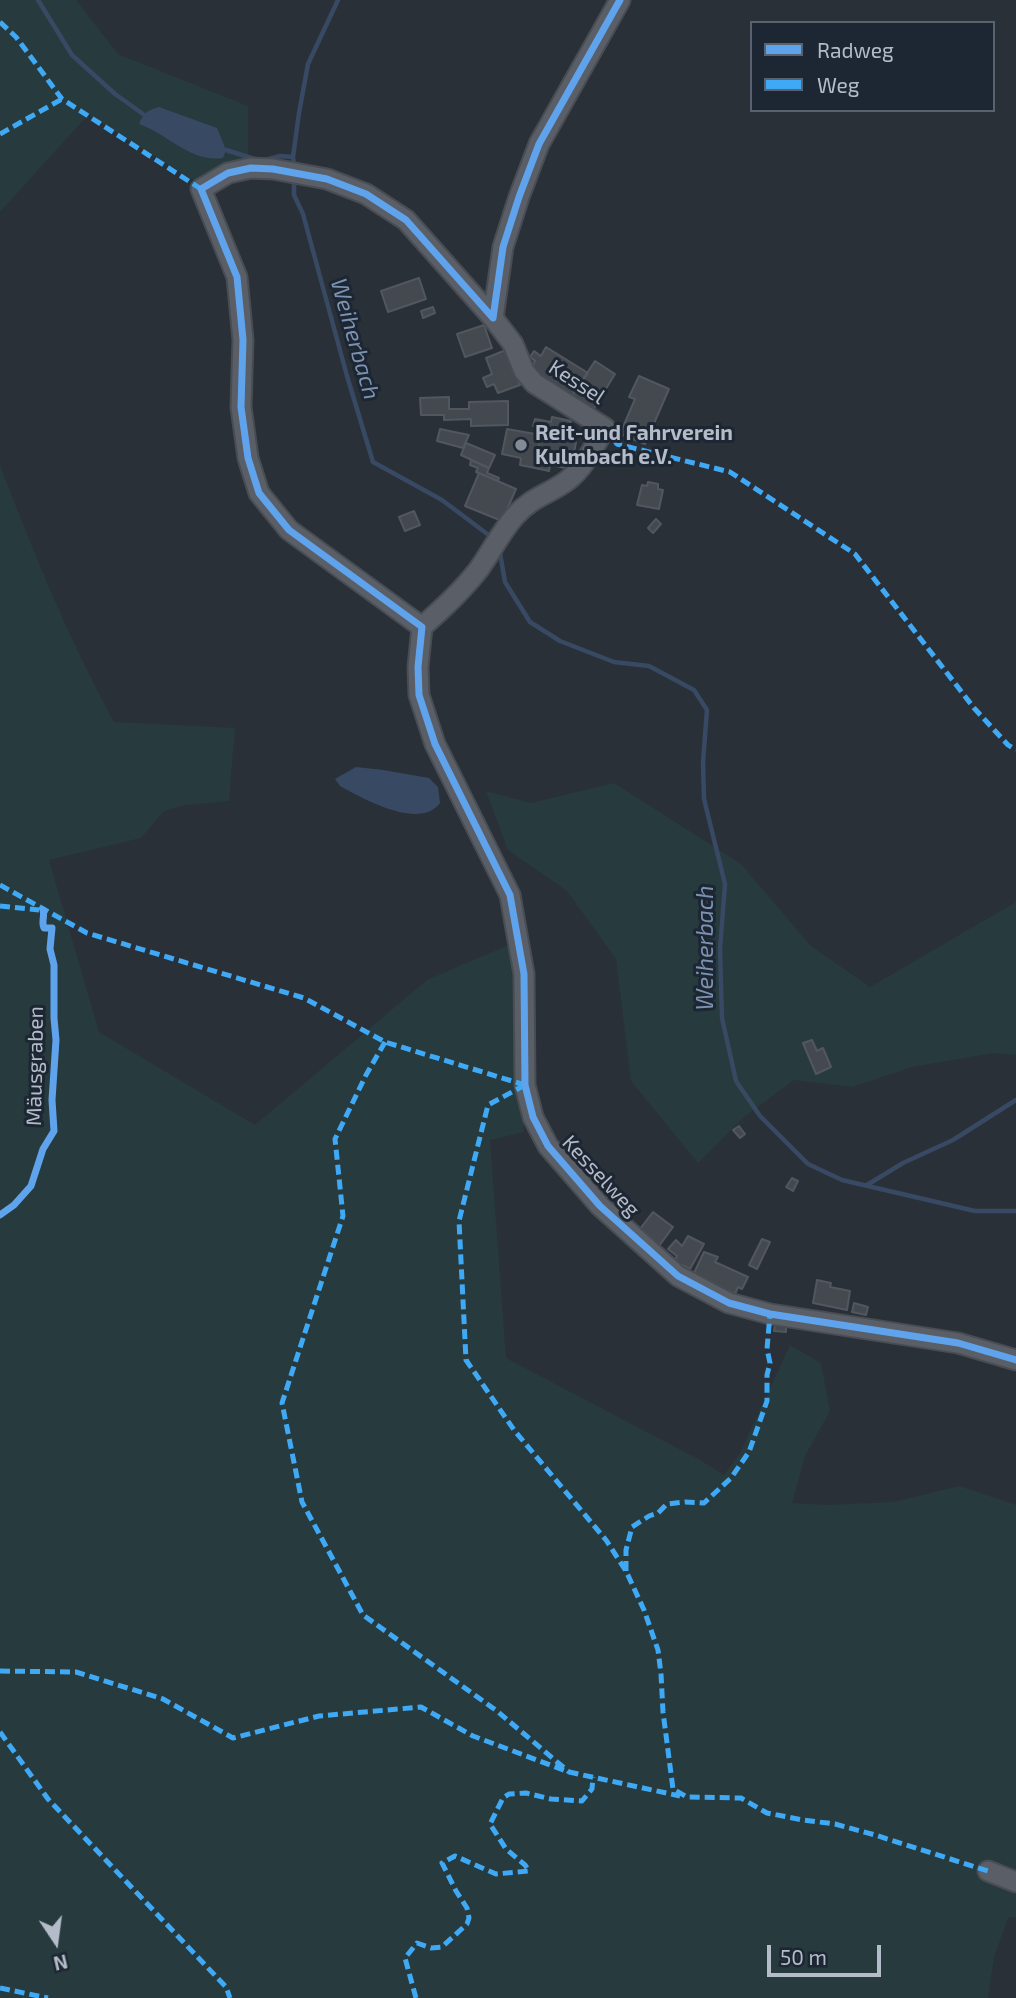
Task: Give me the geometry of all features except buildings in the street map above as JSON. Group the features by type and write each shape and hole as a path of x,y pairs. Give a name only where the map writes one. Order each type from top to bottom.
{"street":[{"path":"493,318 503,247 539,144 620,0"},
{"path":"422,626 289,530 259,493 248,457 241,407 243,340 237,277 201,189 228,173 251,168 273,169 327,179 366,194 406,220 493,318"},
{"name":"Kessel","path":"422,626 457,595 478,570 515,516 536,497 568,481 589,457 605,428 534,383 524,371 513,344 493,318"},
{"name":"Kesselweg","path":"422,626 418,667 419,695 435,744 510,895 524,974 525,1085 533,1117 548,1146 600,1206 678,1276 729,1303 796,1319 958,1343 1016,1360"},
{"path":"988,1871 1016,1882"}],"green space":[{"path":"0,0 76,0 118,54 248,106 248,158 198,183 88,115 0,212"},
{"path":"0,466 67,628 114,722 235,728 229,801 185,805 164,811 141,838 49,860 99,1032 255,1125 427,980 513,943 524,1132 490,1140 506,1358 724,1475 740,1453 790,1345 821,1363 830,1411 805,1456 792,1503 826,1505 894,1502 959,1486 1016,1505 1016,1917 1008,1918 994,1957 988,1998 0,1998"},
{"path":"614,783 741,864 810,945 870,987 1016,902 1016,1055 993,1053 912,1067 852,1087 794,1080 744,1117 698,1163 631,1081 616,959 567,891 508,850 486,791 531,803"}],"water":[{"path":"159,107 217,128 226,150 223,158 200,156 190,152 139,124 146,112"},
{"path":"356,767 429,778 438,787 440,803 431,811 419,814 391,810 362,798 340,786 335,779"}],"waterway":[{"name":"Weiherbach","path":"38,0 72,55 115,94 143,114"},
{"path":"293,157 308,64 338,0"},
{"name":"Weiherbach","path":"226,150 261,161 280,156 293,157 294,167"},
{"name":"Weiherbach","path":"294,179 294,195 303,214 373,462 442,500 490,536"},
{"name":"Weiherbach","path":"500,553 505,582 530,622 560,641 614,662 649,666 694,690 707,710 703,762 704,799 725,884 720,949 722,1018 736,1081 760,1116 808,1164 842,1180 975,1211 1016,1211"},
{"name":"Weiherbach","path":"867,1185 903,1163 953,1140 1016,1100"}],"marked path":[{"path":"0,22 16,37 62,99 201,189"},
{"path":"0,134 62,99"},
{"path":"605,428 617,444 730,472 855,554 974,708 1008,745 1016,750"},
{"path":"0,885 87,933 304,998 385,1042 525,1085"},
{"path":"0,906 39,910"},
{"path":"385,1042 335,1139 343,1216 282,1403 302,1502 363,1615 497,1711 569,1772"},
{"path":"525,1085 488,1105 459,1221 466,1360 514,1430 606,1540 626,1571 658,1650 673,1789 687,1797 741,1798 767,1813 835,1824 988,1871"},
{"path":"626,1571 626,1550 632,1527 658,1513 667,1504 704,1503 731,1478 749,1452 767,1401 770,1314"},
{"path":"0,1671 76,1672 163,1699 233,1738 319,1716 421,1707 473,1736 569,1772 680,1796"},
{"path":"0,1732 48,1799 226,1987 230,1998"},
{"path":"416,1998 405,1958 417,1943 431,1948 442,1947 467,1924 469,1918 467,1908 442,1863 455,1856 496,1874 529,1871 506,1849 490,1824 503,1798 509,1794 526,1793 551,1799 582,1801 592,1789 593,1777"},
{"path":"0,1988 48,1998"}],"cycle path":[{"path":"620,0 539,144 503,247 493,318 406,220 366,194 327,179 273,169 251,168 228,173 201,189 237,277 243,340 241,407 248,458 259,493 289,530 422,627 418,667 419,695 435,744 510,895 524,974 525,1085 533,1117 548,1146 600,1206 678,1276 729,1303 770,1314 958,1343 1016,1360"},
{"name":"Mäusgraben","path":"0,1215 14,1205 31,1186 43,1149 54,1131 54,965 50,949 52,928 44,928 43,910"}],"place":[{"name":"Reit-und Fahrverein Kulmbach e.V.","path":"521,445"}]}
